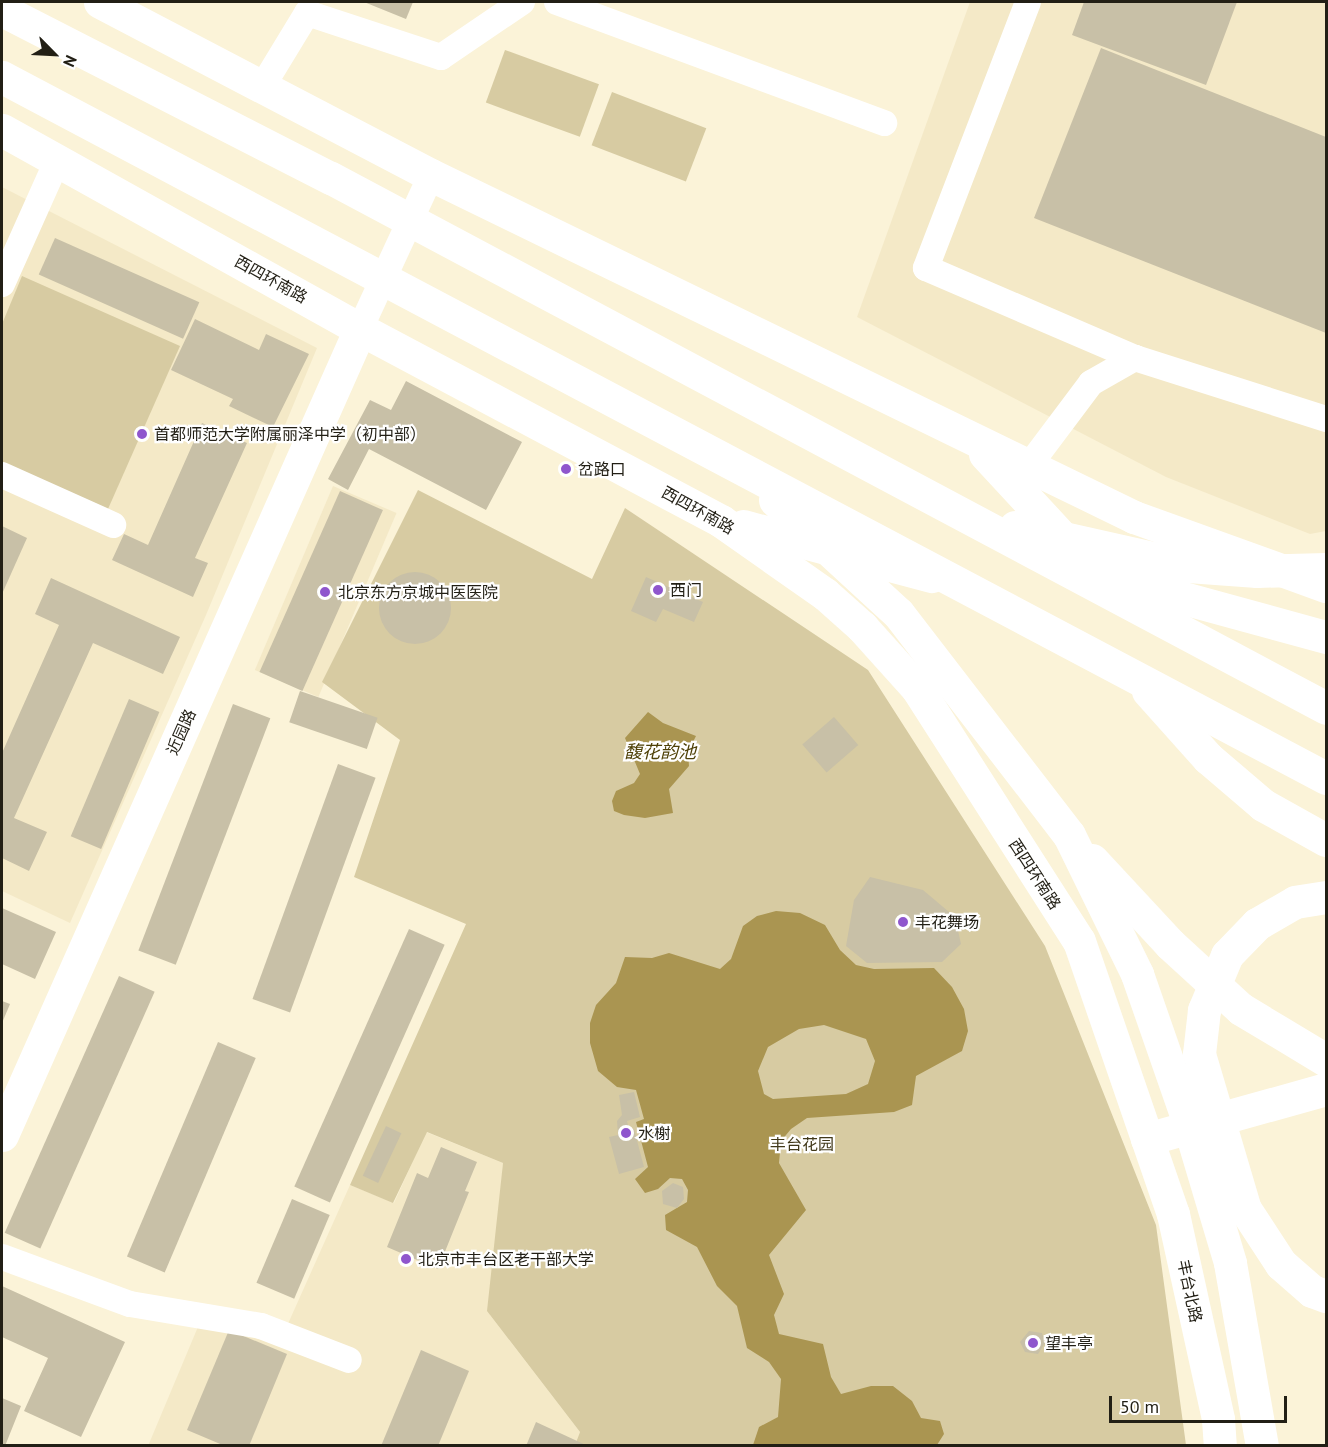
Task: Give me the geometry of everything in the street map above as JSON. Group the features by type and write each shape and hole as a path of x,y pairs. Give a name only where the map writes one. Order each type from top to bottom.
{"main road":[{"path":"100,2 431,175 1028,467 1134,517 1326,586"},
{"path":"2,9 1100,578 1326,637"},
{"path":"2,9 331,178 972,517 1326,708"},
{"path":"2,78 958,583 1141,683 1208,758 1235,782 1263,805 1326,840"},
{"path":"2,78 742,470 1020,613 1326,778"},
{"name":"西四环南路","path":"2,130 360,329 721,521 825,594 917,688 1079,941 1147,1139"},
{"name":"近园路","path":"2,1135 360,329"},
{"path":"971,439 1100,578"},
{"path":"742,470 898,613 1069,835 1170,944 1241,1009 1326,1060"},
{"path":"972,517 1188,566 1257,572 1326,568"},
{"path":"721,521 958,583"},
{"path":"1069,835 1137,974 1186,1115 1230,1263 1262,1446"},
{"path":"1326,897 1295,902 1257,924 1227,955 1203,1010 1199,1054 1245,1209 1281,1263 1312,1291 1326,1296"},
{"path":"1147,1139 1326,1089"},
{"name":"丰台北路","path":"1147,1139 1173,1214 1218,1419 1220,1446"}],"street":[{"path":"262,87 307,13 441,57 522,2"},
{"path":"557,2 884,123"},
{"path":"1028,2 926,268 1135,358 1326,420"},
{"path":"2,284 57,161"},
{"path":"360,329 431,175"},
{"path":"1028,467 1091,383 1135,358"},
{"path":"2,475 113,525"},
{"path":"2,1257 130,1304 261,1326 349,1359"}],"shaded area":[{"path":"970,2 1326,2 1326,531 1310,534 1166,477 857,317"},
{"name":"首都师范大学附属丽泽中学（初中部）","path":"2,187 317,348 206,615 70,923 2,891"},
{"name":"北京东方京城中医医院","path":"333,486 397,513 318,697 255,670"},
{"name":"北京市丰台区老干部大学","path":"426,1132 503,1163 490,1315 580,1432 575,1445 148,1446 200,1322 287,1326 350,1185 394,1203"}],"green space":[{"path":"505,50 599,84 580,137 486,103"},
{"path":"612,92 706,128 686,181 592,145"},
{"path":"22,276 180,346 108,509 2,462 2,324"},
{"name":"丰台花园","path":"418,490 592,579 625,508 868,670 1045,946 1156,1225 1186,1445 575,1445 580,1432 487,1311 503,1163 427,1132 393,1203 350,1185 466,924 354,877 400,740 322,682"}],"water":[{"name":"馥花韵池","path":"648,712 663,723 696,736 688,752 689,766 669,789 673,813 645,818 614,811 612,801 616,791 634,783 640,774 625,738"},
{"path":"776,911 800,913 825,925 840,950 856,965 874,969 934,968 952,987 964,1009 968,1031 962,1051 916,1076 912,1105 894,1112 807,1118 791,1129 781,1141 779,1163 806,1210 769,1255 784,1294 774,1315 779,1334 823,1344 831,1377 841,1394 871,1386 893,1386 912,1401 921,1418 940,1421 944,1434 937,1445 753,1445 759,1427 778,1417 781,1379 769,1362 747,1348 737,1306 717,1286 697,1247 666,1230 665,1215 687,1202 688,1190 682,1179 670,1178 658,1189 645,1193 635,1179 648,1167 636,1122 644,1119 636,1090 617,1087 598,1071 590,1043 590,1023 596,1005 616,983 625,957 652,958 669,953 720,969 731,959 743,926 757,916","holes":["824,1025 866,1039 875,1061 868,1084 846,1094 773,1099 764,1094 758,1071 768,1047 799,1029"]}],"building":[{"path":"364,2 413,2 406,19"},
{"path":"1084,2 1237,2 1206,85 1072,35"},
{"path":"1101,48 1326,137 1326,333 1034,218"},
{"path":"55,238 199,302 183,339 39,275"},
{"path":"195,319 259,350 266,334 309,354 273,427 229,406 233,399 171,370"},
{"path":"406,381 522,442 486,510 369,449 348,490 328,479 370,400 391,410"},
{"path":"202,423 247,443 195,558 208,563 193,597 112,560 124,534 148,545"},
{"name":"北京东方京城中医医院","path":"340,491 383,510 302,691 259,672"},
{"path":"2,526 27,538 2,594"},
{"path":"415,572 435,578 445,588 451,608 445,628 435,638 415,644 395,638 385,628 379,608 385,588 395,578"},
{"name":"西门","path":"646,577 703,602 694,622 663,609 656,622 631,611"},
{"path":"51,578 180,637 163,674 93,643 14,818 47,832 29,871 2,858 2,753 59,625 35,614"},
{"path":"300,691 378,718 367,749 289,722"},
{"path":"129,699 159,712 101,849 71,836"},
{"path":"233,704 270,718 176,965 138,950"},
{"path":"834,717 858,745 827,772 802,745"},
{"path":"338,764 376,778 290,1013 252,999"},
{"name":"丰花舞场","path":"870,877 923,890 955,917 961,944 942,962 867,963 846,946 854,900"},
{"path":"2,908 56,932 35,979 2,964"},
{"path":"409,929 445,945 330,1202 294,1187"},
{"path":"119,976 155,992 40,1249 5,1233"},
{"path":"2,1001 10,1004 2,1023"},
{"path":"218,1042 256,1058 165,1272 127,1256"},
{"name":"水榭","path":"634,1092 640,1117 627,1121 629,1130 634,1129 644,1167 619,1174 609,1137 618,1135 617,1121 622,1115 619,1095"},
{"path":"386,1126 401,1133 378,1183 363,1176"},
{"path":"441,1147 477,1162 465,1191 469,1192 438,1269 387,1247 417,1173 428,1178"},
{"path":"673,1183 683,1187 684,1199 677,1208 663,1204 662,1191"},
{"path":"292,1199 330,1215 294,1299 256,1283"},
{"path":"2,1286 125,1342 81,1437 24,1411 48,1358 2,1337"},
{"path":"229,1330 287,1354 249,1446 225,1446 187,1430"},
{"name":"望丰亭","path":"1029,1331 1042,1333 1045,1343 1038,1354 1025,1352 1020,1342"},
{"path":"421,1350 469,1371 438,1446 381,1446"},
{"path":"2,1398 21,1406 5,1446 2,1446"},
{"path":"536,1422 588,1446 526,1446"}],"place":[{"name":"首都师范大学附属丽泽中学（初中部）","path":"142,434"},
{"name":"岔路口","path":"566,469"},
{"name":"西门","path":"658,590"},
{"name":"北京东方京城中医医院","path":"325,592"},
{"name":"丰花舞场","path":"903,922"},
{"name":"水榭","path":"626,1133"},
{"name":"北京市丰台区老干部大学","path":"406,1259"},
{"name":"望丰亭","path":"1033,1343"}]}
